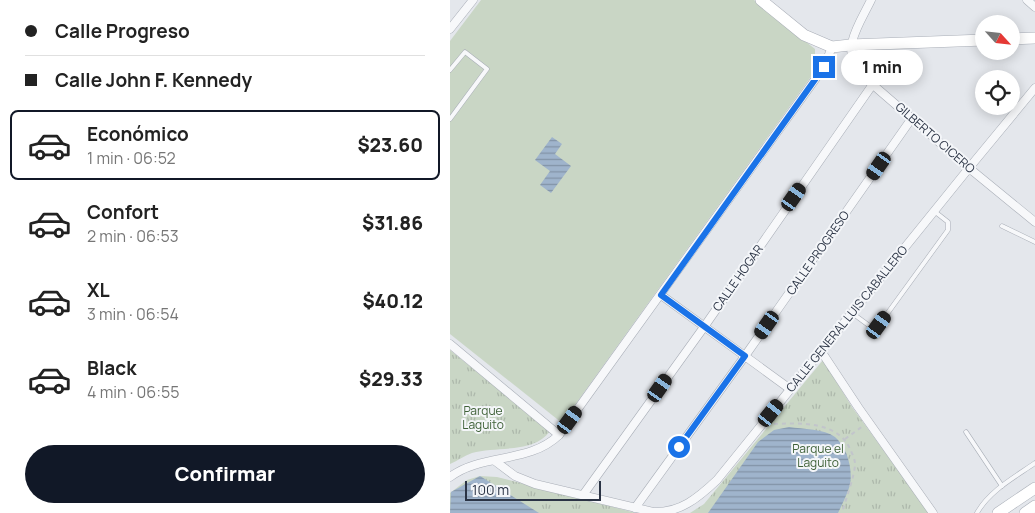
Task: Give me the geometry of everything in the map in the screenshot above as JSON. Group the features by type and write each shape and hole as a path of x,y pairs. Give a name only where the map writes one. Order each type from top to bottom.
{"street":[{"path":"450,29 473,0"},
{"path":"850,45 871,0"},
{"path":"1027,0 1035,7"},
{"path":"764,1 804,35 832,48 850,45 975,40"},
{"path":"1020,39 1035,38"},
{"name":"GILBERTO CICERO","path":"850,45 852,63 857,71 969,168 1035,222"},
{"path":"450,477 472,466 536,451 552,442 559,435 824,67 832,48"},
{"name":"CALLE HOGAR","path":"584,495 704,327 873,84"},
{"name":"CALLE GENERAL LUIS CABALLERO","path":"495,461 514,476 528,482 635,508 660,512 687,505 698,498 717,480 1035,88"},
{"name":"CALLE PROGRESO","path":"635,508 745,356 912,118"},
{"path":"661,295 790,389"},
{"path":"450,344 559,435"},
{"path":"821,351 934,513"},
{"path":"1004,511 1035,488"},
{"path":"1025,513 1035,506"}],"lane":[{"path":"450,70 464,52 487,70 450,119"},
{"path":"852,312 871,327 879,325 948,230 948,222 934,212"},
{"path":"1002,226 1035,242"},
{"path":"966,432 1002,486"},
{"path":"977,513 982,504 1002,486 1035,462"}],"path":[{"path":"844,440 869,422"},
{"path":"762,424 786,423 824,427 835,431 844,440 852,451 855,463 842,513"}],"green space":[{"path":"481,0 754,0 815,49 815,71 562,423 450,334 450,41"},
{"name":"Parque Laguito","path":"450,350 550,431 543,438 525,446 472,453 450,464"},
{"name":"Parque el Laguito","path":"823,360 852,407 929,513 690,513 704,504"},
{"path":"480,476 497,477 636,513 450,513 450,493 467,480"}],"water":[{"path":"552,137 562,144 555,154 571,166 551,193 540,185 550,171 535,160"},
{"path":"789,427 825,432 840,442 849,461 851,475 848,491 838,513 708,513 758,442 774,430"},
{"path":"480,476 539,513 450,513 451,492"}],"route":[{"path":"679,447 745,356 661,295 824,67"}]}
